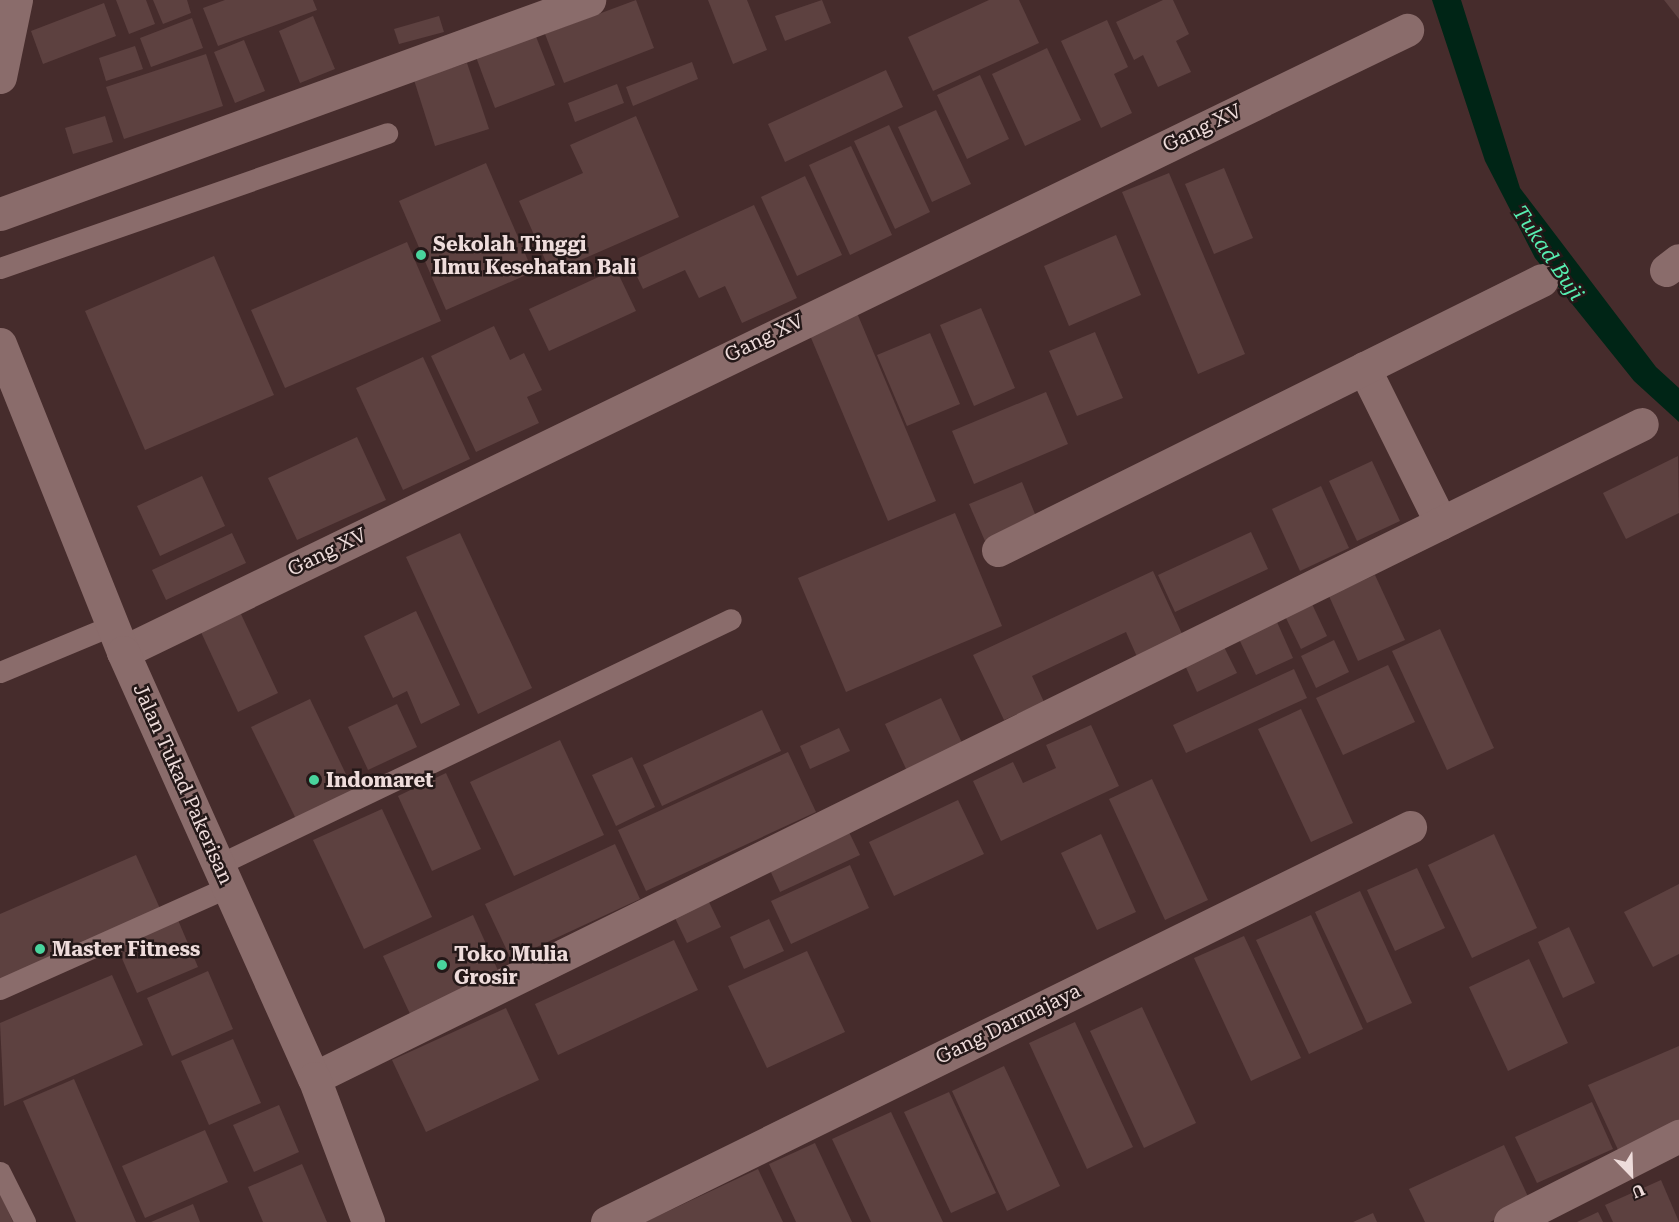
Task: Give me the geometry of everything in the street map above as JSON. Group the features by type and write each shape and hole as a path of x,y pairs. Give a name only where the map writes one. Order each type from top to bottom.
{"street":[{"path":"0,78 16,0"},
{"path":"0,214 589,0"},
{"name":"Gang XV","path":"118,639 1407,30"},
{"path":"998,550 1542,280"},
{"name":"Jalan Tukad Pakerisan","path":"0,344 118,639 226,875 314,1078 368,1222"},
{"path":"1364,368 1441,523"},
{"path":"314,1078 1642,424"},
{"name":"Gang Darmajaya","path":"607,1222 1410,827"},
{"path":"1510,1222 1679,1136"}],"lane":[{"path":"0,268 387,133"},
{"path":"0,989 731,619"},
{"path":"0,672 118,639"},
{"path":"0,1172 25,1222"}],"water":[{"name":"Tukad Buji","path":"1432,0 1461,0 1520,188 1656,367 1679,388 1679,422 1634,381 1535,258 1485,161"}],"building":[{"path":"116,0 146,0 155,24 129,34"},
{"path":"153,0 187,0 191,13 163,24"},
{"path":"225,0 313,0 317,10 218,46 203,8"},
{"path":"636,0 654,48 564,83 545,34"},
{"path":"708,0 747,0 767,50 733,64"},
{"path":"822,0 831,23 785,41 775,16"},
{"path":"989,0 1019,0 1039,43 933,91 908,37"},
{"path":"1163,0 1173,0 1189,34 1176,41 1191,72 1158,87 1143,55 1134,60 1116,22"},
{"path":"1664,0 1679,0 1679,19"},
{"path":"104,3 116,36 43,64 31,31"},
{"path":"313,16 335,69 300,83 279,31"},
{"path":"439,16 444,32 399,44 394,29"},
{"path":"192,18 203,48 151,67 140,38"},
{"path":"1107,20 1128,67 1114,74 1132,113 1101,128 1061,41"},
{"path":"535,34 555,85 495,108 476,57"},
{"path":"244,40 265,91 235,103 214,52"},
{"path":"135,46 143,69 106,81 99,58"},
{"path":"1047,48 1081,120 1025,146 992,74"},
{"path":"206,54 223,106 124,139 106,87"},
{"path":"692,62 698,79 633,106 626,87"},
{"path":"467,63 489,129 435,146 414,80"},
{"path":"886,70 903,107 785,162 768,124"},
{"path":"980,75 1009,139 967,159 937,95"},
{"path":"617,84 624,103 575,122 568,103"},
{"path":"936,110 971,184 932,202 898,127"},
{"path":"105,116 113,142 73,154 65,128"},
{"path":"636,116 679,217 551,273 519,201 583,173 570,145"},
{"path":"889,125 930,212 895,229 854,141"},
{"path":"851,146 892,235 850,255 809,165"},
{"path":"486,163 533,272 446,310 399,201"},
{"path":"1224,168 1253,238 1214,254 1185,184"},
{"path":"1169,173 1245,354 1198,374 1122,192"},
{"path":"805,176 842,255 797,276 761,197"},
{"path":"754,205 797,298 742,323 725,286 699,298 685,270 643,289 630,262"},
{"path":"1116,235 1141,295 1069,326 1044,266"},
{"path":"407,242 441,321 285,388 251,310"},
{"path":"214,256 274,395 145,450 85,311"},
{"path":"616,269 636,311 549,351 529,309"},
{"path":"981,308 1015,388 974,406 940,325"},
{"path":"857,313 936,501 888,521 809,333"},
{"path":"494,326 510,360 524,353 542,390 527,397 539,423 476,452 431,356"},
{"path":"1095,332 1123,398 1077,416 1049,351"},
{"path":"930,333 960,404 907,426 877,355"},
{"path":"423,357 470,459 403,490 356,388"},
{"path":"1046,392 1068,444 974,484 952,431"},
{"path":"357,437 386,500 297,540 268,478"},
{"path":"1678,456 1679,513 1626,539 1603,493"},
{"path":"1372,461 1400,521 1357,541 1329,481"},
{"path":"202,476 225,526 160,556 137,506"},
{"path":"1022,482 1037,519 985,541 969,504"},
{"path":"1321,486 1349,548 1300,571 1272,509"},
{"path":"955,513 1002,626 846,692 798,578"},
{"path":"1251,532 1268,569 1175,612 1158,575"},
{"path":"232,533 246,563 166,600 152,570"},
{"path":"460,533 532,688 478,714 406,557"},
{"path":"1153,571 1184,638 1138,659 1126,632 1032,676 1044,702 1004,720 973,655"},
{"path":"1375,575 1405,640 1358,661 1329,596"},
{"path":"1312,604 1327,636 1301,649 1285,616"},
{"path":"416,611 460,705 421,724 407,691 393,698 364,636"},
{"path":"240,612 278,693 238,712 200,630"},
{"path":"1277,622 1293,658 1256,675 1239,639"},
{"path":"1440,629 1494,748 1447,770 1392,651"},
{"path":"1334,640 1349,672 1316,688 1301,656"},
{"path":"1223,645 1237,673 1197,692 1184,663"},
{"path":"1388,665 1415,722 1343,755 1316,698"},
{"path":"1294,669 1307,698 1186,753 1173,725"},
{"path":"941,698 963,745 907,771 885,724"},
{"path":"310,699 354,791 296,819 251,727"},
{"path":"397,704 417,747 368,770 348,727"},
{"path":"1301,709 1353,823 1311,842 1258,729"},
{"path":"762,710 781,751 662,806 643,765"},
{"path":"1091,725 1119,786 1001,841 973,781 1013,762 1023,783 1056,768 1046,745"},
{"path":"839,728 850,751 810,769 800,746"},
{"path":"560,740 604,835 514,876 470,782"},
{"path":"788,752 816,812 646,891 618,830"},
{"path":"632,757 655,807 616,826 592,775"},
{"path":"446,773 481,849 432,871 398,796"},
{"path":"1152,779 1208,900 1165,920 1109,799"},
{"path":"958,800 984,854 894,896 869,842"},
{"path":"382,809 432,917 364,949 313,840"},
{"path":"848,830 860,855 780,892 768,866"},
{"path":"1101,834 1136,912 1097,930 1061,853"},
{"path":"1494,834 1537,928 1472,958 1428,865"},
{"path":"615,844 640,899 511,959 485,904"},
{"name":"Master Fitness","path":"136,855 162,913 0,984 0,914"},
{"path":"850,865 869,908 791,944 771,901"},
{"path":"1417,868 1445,928 1395,951 1367,890"},
{"path":"1679,884 1679,954 1653,967 1624,912"},
{"path":"1360,891 1412,1003 1367,1023 1315,912"},
{"path":"709,902 721,927 687,943 675,918"},
{"path":"175,913 198,967 137,993 114,940"},
{"name":"Toko Mulia Grosir","path":"473,915 500,975 411,1016 383,956"},
{"path":"1311,915 1363,1029 1309,1054 1256,940"},
{"path":"769,919 784,951 744,969 730,937"},
{"path":"1569,927 1595,983 1563,998 1538,942"},
{"path":"1244,936 1301,1058 1251,1081 1194,958"},
{"path":"674,940 698,990 558,1055 535,1004"},
{"path":"807,951 845,1032 767,1068 728,986"},
{"path":"1529,959 1568,1043 1508,1071 1469,987"},
{"path":"208,971 233,1029 172,1056 147,998"},
{"path":"112,975 143,1045 4,1106 0,1023"},
{"path":"1142,1007 1196,1123 1144,1148 1090,1031"},
{"path":"506,1008 539,1080 426,1132 392,1060"},
{"path":"1075,1022 1133,1147 1087,1169 1029,1043"},
{"path":"233,1039 261,1103 209,1125 181,1061"},
{"path":"1679,1046 1679,1124 1619,1152 1588,1085"},
{"path":"1004,1066 1060,1186 1007,1211 952,1091"},
{"path":"74,1079 136,1222 76,1222 23,1101"},
{"path":"949,1092 996,1193 951,1213 904,1112"},
{"path":"1592,1102 1613,1149 1537,1183 1515,1137"},
{"path":"279,1105 299,1152 254,1172 233,1125"},
{"path":"891,1112 943,1222 871,1222 832,1139"},
{"path":"205,1130 228,1182 145,1218 122,1166"},
{"path":"815,1143 852,1222 796,1222 769,1164"},
{"path":"1504,1145 1531,1203 1490,1222 1425,1222 1409,1189"},
{"path":"302,1164 327,1222 263,1222 248,1187"},
{"path":"758,1169 783,1222 645,1222"},
{"path":"1661,1180 1679,1222 1613,1222 1605,1205"},
{"path":"0,1193 13,1222 0,1222"},
{"path":"193,1204 200,1222 151,1222"},
{"path":"1598,1212 1603,1222 1577,1222"},
{"path":"1373,1213 1377,1222 1353,1222"}],"place":[{"name":"Sekolah Tinggi Ilmu Kesehatan Bali","path":"421,255"},
{"name":"Indomaret","path":"314,780"},
{"name":"Master Fitness","path":"40,949"},
{"name":"Toko Mulia Grosir","path":"442,965"}]}
